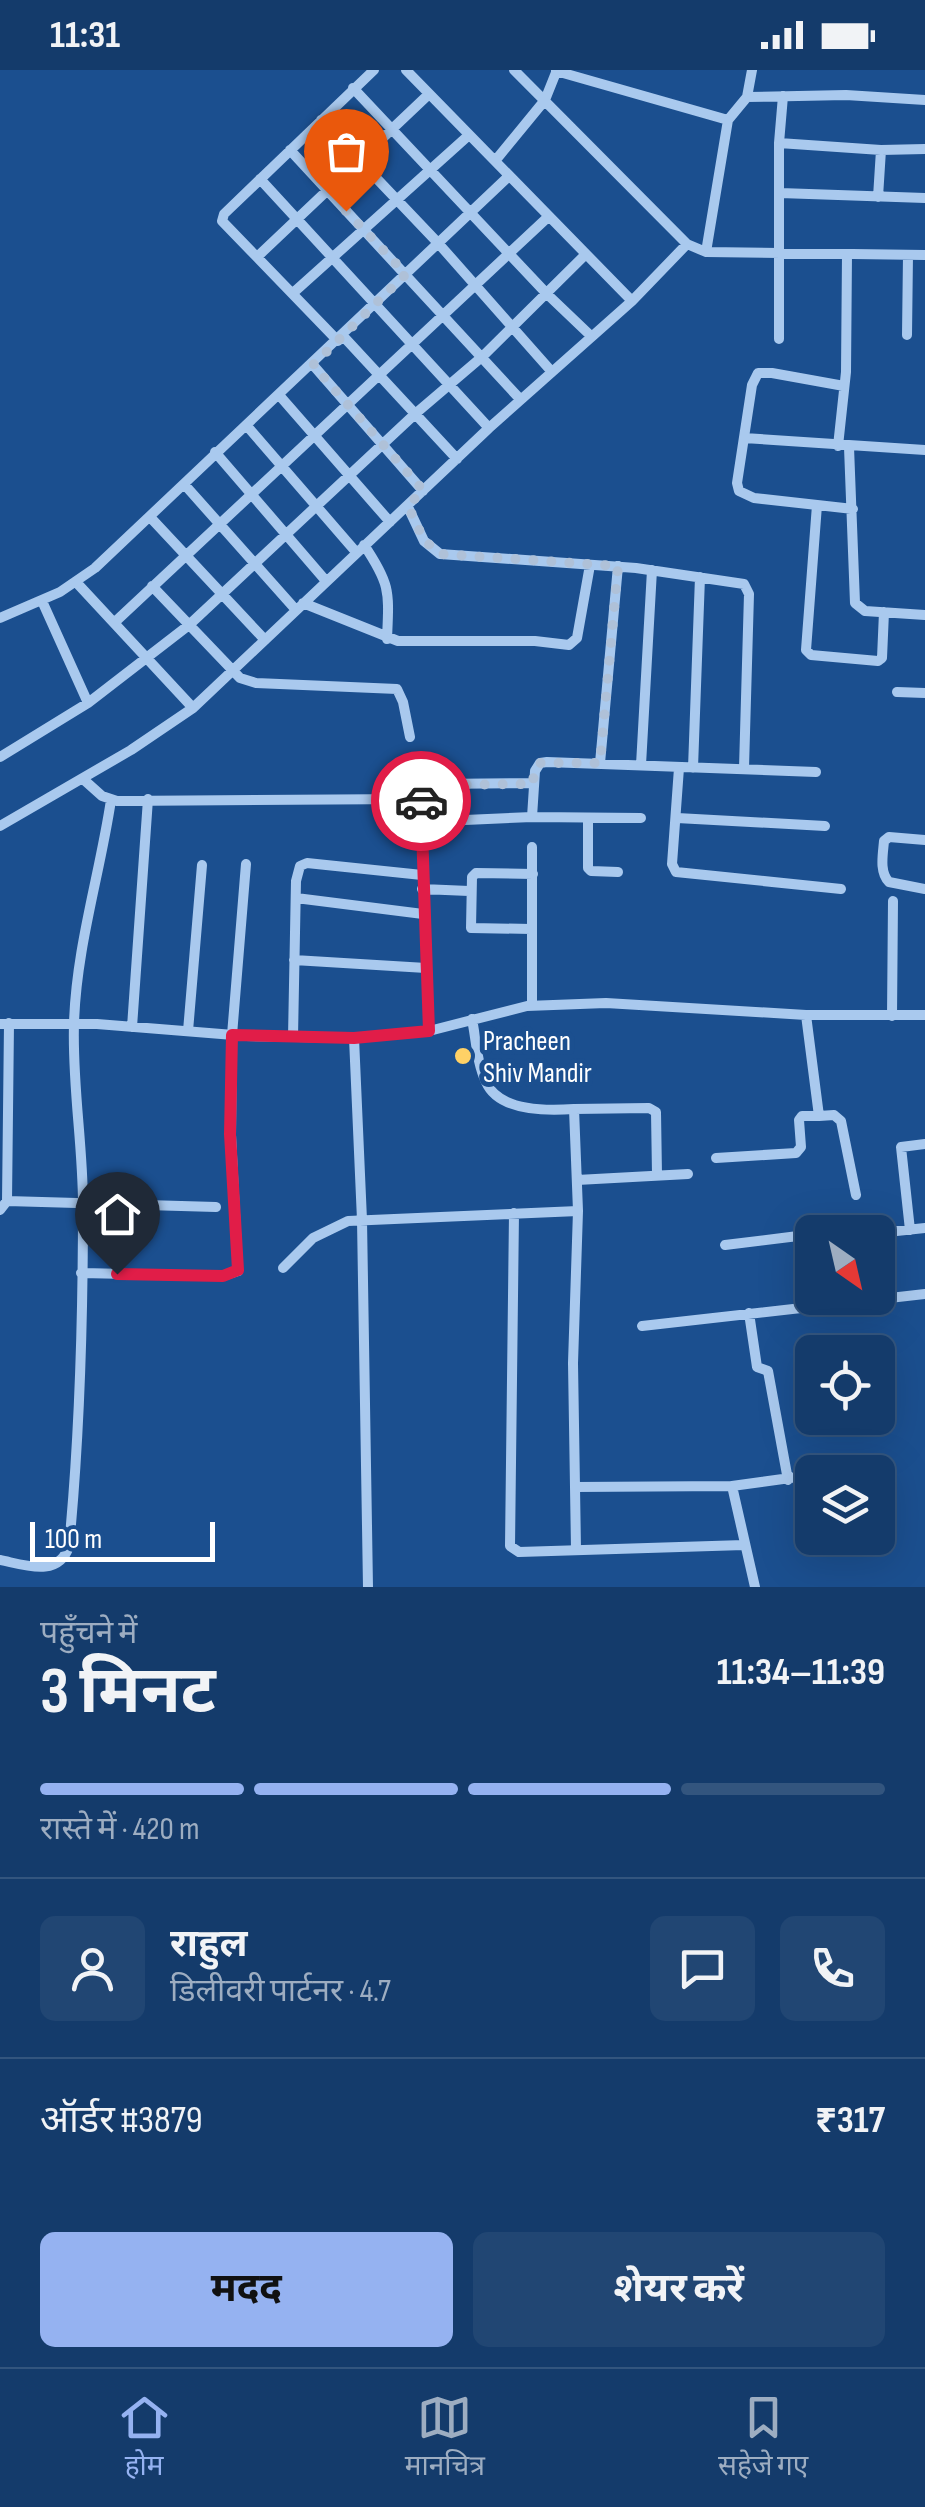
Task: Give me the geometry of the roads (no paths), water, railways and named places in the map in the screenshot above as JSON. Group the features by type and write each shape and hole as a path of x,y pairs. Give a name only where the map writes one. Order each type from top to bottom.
{"street":[{"path":"374,70 224,214 222,221 379,374 457,459"},
{"path":"406,70 632,301"},
{"path":"514,70 687,244 706,252 925,255"},
{"path":"495,160 544,100 556,70 728,120"},
{"path":"706,252 728,120 747,97 752,70"},
{"path":"353,88 546,294 591,336"},
{"path":"257,258 430,94"},
{"path":"747,97 846,95 925,100"},
{"path":"778,339 779,142 783,96"},
{"path":"320,120 438,243 552,372"},
{"path":"293,293 470,135"},
{"path":"779,142 881,150 925,149"},
{"path":"290,150 520,400"},
{"path":"878,196 881,150"},
{"path":"0,618 76,582 341,339 509,176"},
{"path":"260,180 490,428"},
{"path":"780,193 925,198"},
{"path":"115,622 548,217"},
{"path":"0,826 83,779 193,708 520,400 632,301 687,244"},
{"path":"847,254 844,447 853,509 855,603 865,611 925,615"},
{"path":"907,335 908,254"},
{"path":"1,755 88,703 188,625 483,356 585,255"},
{"path":"313,365 423,490"},
{"path":"844,386 758,373 752,384 739,491 754,498 853,509"},
{"path":"279,395 390,522"},
{"path":"246,426 316,506 382,571 389,589 387,639"},
{"path":"744,438 925,450"},
{"path":"216,452 326,581"},
{"path":"184,484 218,525 299,606 387,639 569,645 577,638 590,564"},
{"path":"817,505 806,650 811,655 878,660 882,658 884,612"},
{"path":"408,506 424,540 440,554 618,566 738,582 748,587 744,768"},
{"path":"150,516 265,640"},
{"path":"600,763 618,566"},
{"path":"641,765 652,570"},
{"path":"693,768 700,577"},
{"path":"76,582 193,708"},
{"path":"152,586 232,674 256,682 392,686 401,694 410,737"},
{"path":"42,601 88,703"},
{"path":"896,692 925,693"},
{"path":"532,817 534,771 540,763 816,772"},
{"path":"679,768 672,864 676,872 842,888"},
{"path":"83,779 111,800 411,799 421,795"},
{"path":"429,1031 421,795 427,786 436,784 533,784"},
{"path":"132,1026 148,798"},
{"path":"0,1560 40,1568 54,1566 62,1562 69,1546 78,1424 83,1203 74,1023 84,944 111,800"},
{"path":"588,818 588,868 618,872"},
{"path":"420,822 640,818"},
{"path":"676,818 826,826"},
{"path":"925,840 889,838 884,841 882,857 889,882 925,889"},
{"path":"532,847 532,1006"},
{"path":"82,1273 223,1276 238,1270 230,1134 232,1035 246,864"},
{"path":"293,1037 298,869 303,864 422,874"},
{"path":"188,1032 202,865"},
{"path":"531,928 470,928 469,891 476,874 533,874"},
{"path":"422,889 469,891"},
{"path":"296,898 423,914"},
{"path":"892,1016 893,901"},
{"path":"294,960 426,968"},
{"path":"216,1207 3,1205 4,1023 354,1038 429,1031 532,1006 606,1003 806,1016 925,1014"},
{"path":"806,1016 819,1116"},
{"path":"472,1019 484,1080 512,1104 574,1110 649,1108 656,1112 657,1175"},
{"path":"354,1038 362,1220 368,1587"},
{"path":"574,1110 578,1180 573,1363 576,1549"},
{"path":"716,1158 796,1153 801,1148 802,1116 834,1115 841,1120 856,1195"},
{"path":"910,1230 902,1147 925,1144"},
{"path":"578,1180 688,1174"},
{"path":"283,1268 322,1232 348,1221 578,1211"},
{"path":"514,1212 510,1546 518,1552 744,1545"},
{"path":"895,1231 925,1228"},
{"path":"725,1245 795,1236"},
{"path":"895,1297 925,1294"},
{"path":"642,1326 795,1308"},
{"path":"749,1314 756,1367 768,1371 788,1480"},
{"path":"575,1487 732,1486 795,1479"},
{"path":"732,1486 755,1587"}],"place":[{"name":"Pracheen Shiv Mandir","path":"463,1056"}]}
